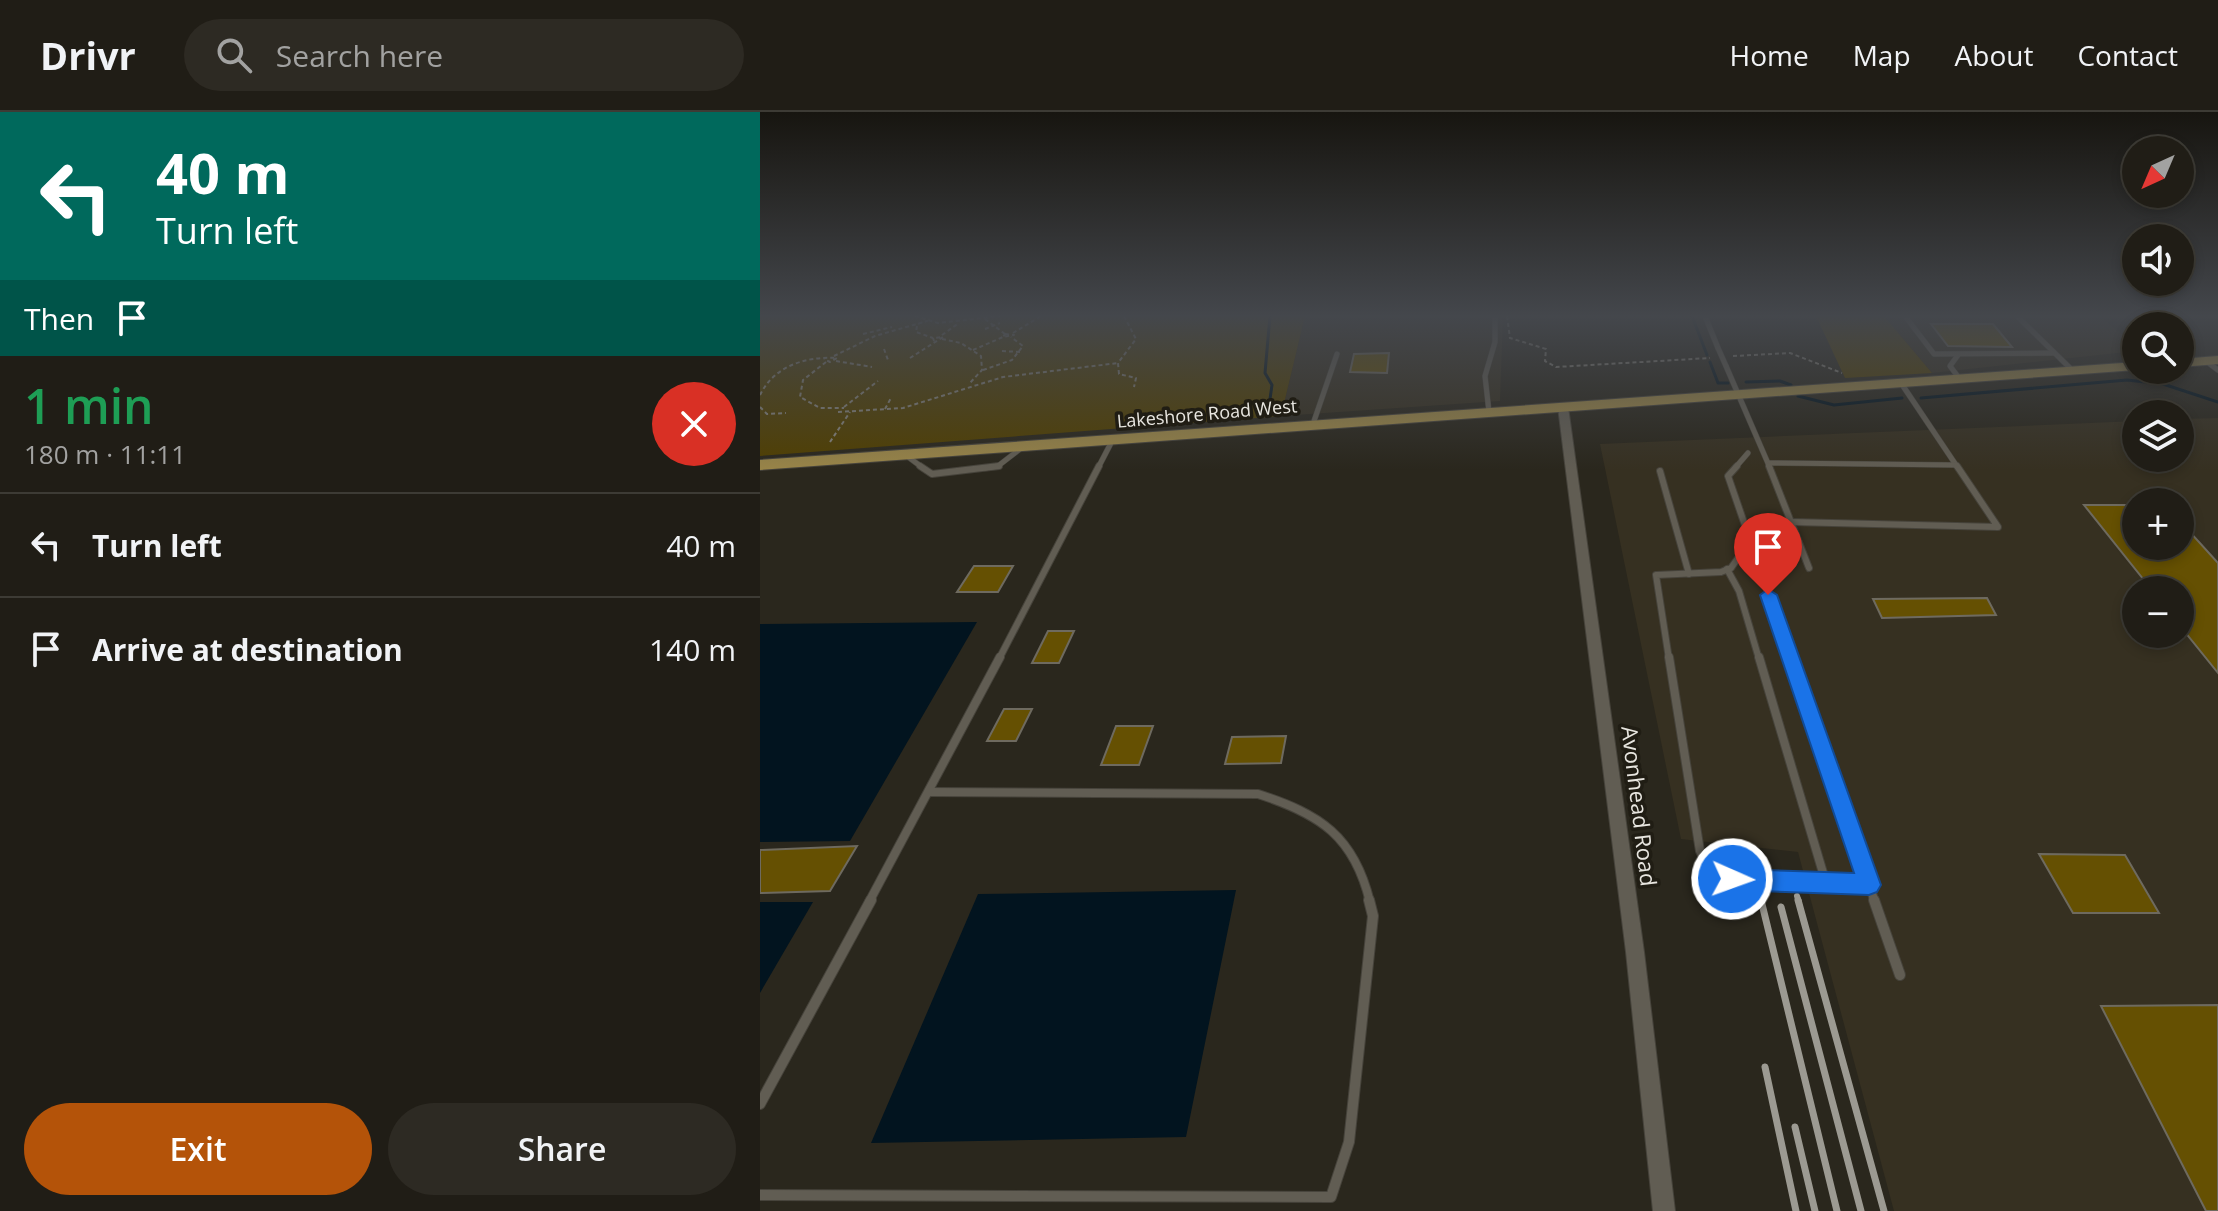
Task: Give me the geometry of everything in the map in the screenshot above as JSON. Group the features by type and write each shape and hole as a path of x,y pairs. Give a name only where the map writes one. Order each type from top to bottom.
{"main road":[{"name":"Lakeshore Road West","path":"760,465 1111,443 1313,424 2115,367"}],"street":[{"name":"Avonhead Road","path":"1563,407 1635,952 1664,1211"}],"lane":[{"path":"1313,424 1332,367"},
{"path":"1488,367 1485,376 1489,412"},
{"path":"1727,367 1760,439 1809,568"},
{"path":"1951,367 1959,378"},
{"path":"1791,522 1998,527 1901,383"},
{"path":"1760,439 1728,476 1900,975"},
{"path":"760,1104 929,792 1111,443"},
{"path":"1769,463 1956,465"},
{"path":"1660,471 1689,574"},
{"path":"1750,541 1727,569 1656,575 1700,851 1711,873 1732,879 1869,885"},
{"path":"1727,569 1739,591 1826,883"},
{"path":"760,1195 1331,1197 1349,1142 1373,916 1362,870 1336,833 1301,808 1258,794 929,792"}],"path":[{"path":"760,395 775,374 791,367"},
{"path":"817,367 799,390 800,397 820,408 844,408"},
{"path":"878,381 838,412 885,409 944,397 966,386 982,370 993,367"},
{"path":"966,386 1024,373 1078,367"},
{"path":"1118,367 1119,374 1136,378 1134,387"},
{"path":"1827,367 1844,374"},
{"path":"980,384 981,390"},
{"path":"944,397 949,401"},
{"path":"885,409 891,398"},
{"path":"760,407 767,414"},
{"path":"830,442 850,412"},
{"path":"760,415 786,413"}],"shaded area":[{"path":"760,367 1293,367 1281,416 760,456"},
{"path":"1293,367 1501,367 1500,401 1281,416"},
{"path":"1840,367 1927,367 1932,373 1845,378"},
{"path":"1927,367 1985,367 1932,373"},
{"path":"2218,418 2218,1211 1894,1211 1798,852 1681,839 1600,444 2122,422 2122,472 2194,472 2194,419"}],"water":[{"path":"977,622 850,841 760,842 760,624"},
{"path":"1236,890 1186,1137 871,1143 978,894"},
{"path":"760,902 813,902 760,993"}],"building":[{"path":"1351,367 1388,367 1387,373 1350,372"},
{"path":"2084,505 2122,505 2122,552"},
{"path":"2194,536 2218,563 2218,673 2194,643 2194,576 2141,576 2128,560 2194,560"},
{"path":"974,566 1013,566 998,592 957,592"},
{"path":"1987,598 1996,615 1882,618 1873,599"},
{"path":"1048,631 1074,631 1059,663 1032,663"},
{"path":"1004,709 1032,709 1016,741 987,741"},
{"path":"1116,726 1153,726 1139,765 1101,765"},
{"path":"1286,736 1281,763 1225,764 1232,737"},
{"path":"857,846 830,891 760,893 760,850"},
{"path":"2039,854 2125,855 2159,913 2073,913"},
{"path":"2218,1005 2218,1211 2206,1211 2101,1006"}],"waterway":[{"path":"1266,367 1265,373 1272,385 1268,413"},
{"path":"1712,367 1718,383 1728,383"},
{"path":"1921,398 2127,380 2163,384 2218,402"},
{"path":"1746,382 1780,381 1791,385"},
{"path":"1798,396 1834,405 1902,398"}],"railway":[{"path":"1759,894 1761,902"},
{"path":"1797,896 1799,902"},
{"path":"1761,900 1837,1211"},
{"path":"1798,900 1884,1211"},
{"path":"1781,907 1861,1211"},
{"path":"1765,1067 1796,1211"},
{"path":"1795,1127 1815,1211"}],"route":[{"path":"1732,879 1869,885 1768,595"}]}
